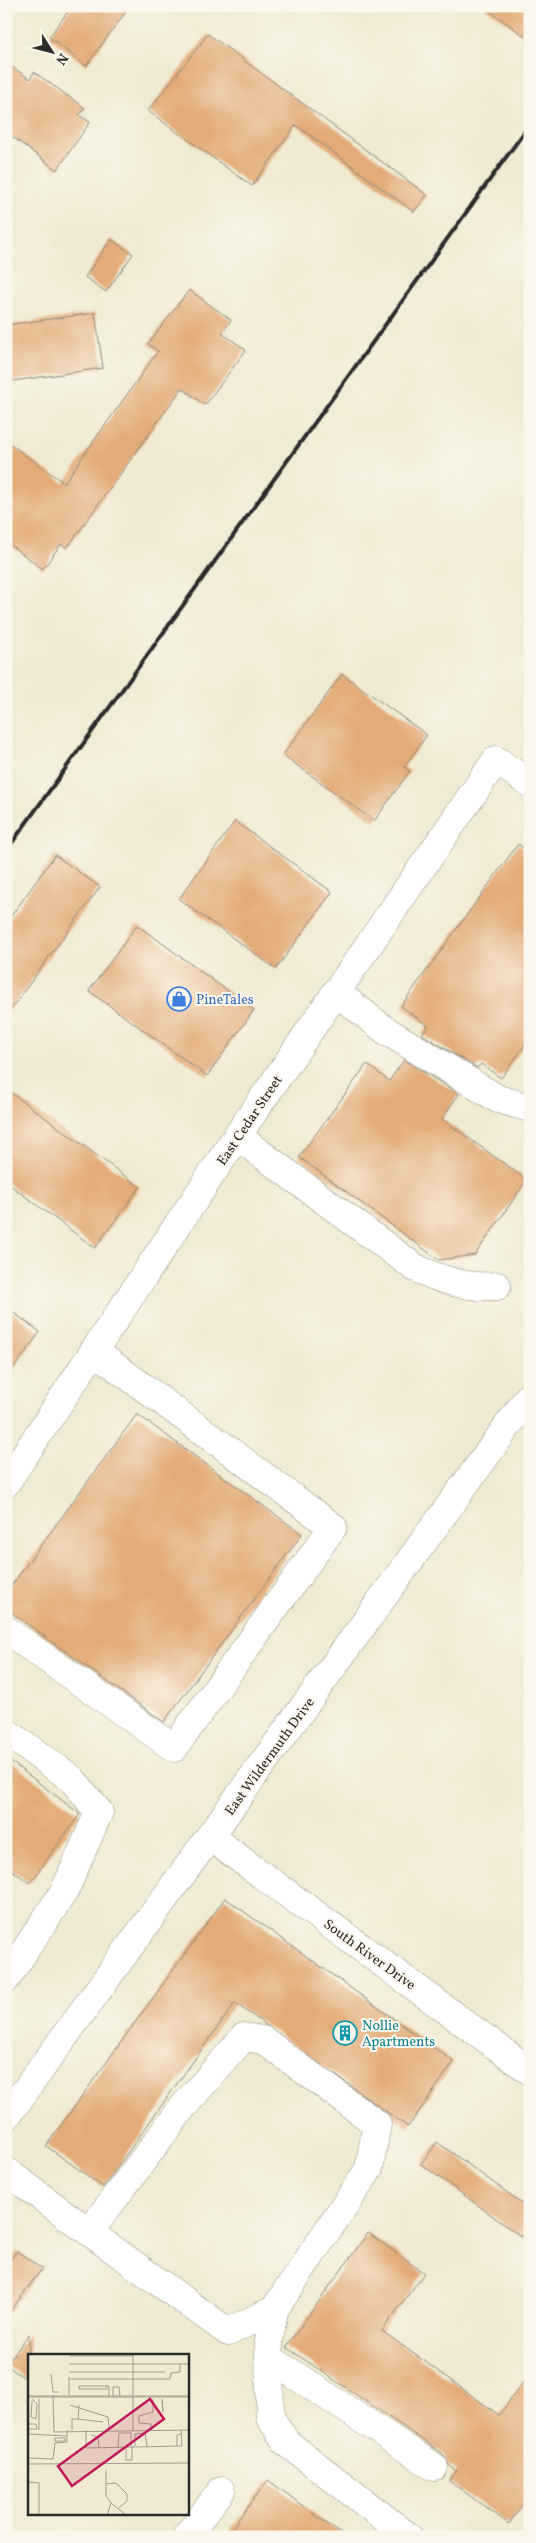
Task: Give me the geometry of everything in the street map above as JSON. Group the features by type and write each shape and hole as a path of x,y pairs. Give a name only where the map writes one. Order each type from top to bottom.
{"street":[{"name":"East Cedar Street","path":"6,1483 237,1136 496,760 530,784"},
{"path":"336,992 385,1030 498,1100 530,1108"},
{"path":"237,1136 414,1267 453,1283 476,1287 497,1286"},
{"path":"6,1630 174,1748 333,1527 94,1351"},
{"name":"East Wildermuth Drive","path":"6,2117 530,1395"},
{"path":"6,1732 72,1780 99,1812 65,1890 6,1979"},
{"name":"South River Drive","path":"210,1837 530,2072"},
{"path":"90,2232 183,2107 244,2037 263,2040 377,2124 369,2170 274,2310 269,2341 270,2416 286,2442 409,2537"},
{"path":"6,2171 228,2332 274,2310"},
{"path":"269,2358 434,2467"},
{"path":"186,2537 221,2491"}],"building":[{"path":"72,6 130,6 86,66 49,37"},
{"path":"483,6 530,6 530,40"},
{"path":"208,34 427,195 414,212 296,125 252,186 148,111"},
{"path":"6,63 30,79 34,72 85,108 79,115 90,122 57,170 6,132"},
{"path":"111,239 133,254 106,292 85,277"},
{"path":"189,290 231,320 222,333 246,350 205,405 182,388 67,548 61,544 43,569 6,542 6,441 64,483 158,351 148,344"},
{"path":"95,313 103,368 6,382 6,325"},
{"path":"342,674 427,735 404,767 410,771 374,821 283,755"},
{"path":"235,821 332,892 276,969 179,899"},
{"path":"518,844 530,853 530,1038 501,1078 481,1064 477,1068 422,1034 428,1026 401,1006"},
{"path":"55,855 100,887 6,1016 6,923"},
{"path":"137,925 254,1010 207,1076 89,991"},
{"path":"404,1060 459,1094 442,1119 527,1180 475,1255 439,1260 299,1157 367,1064 389,1081"},
{"path":"6,1089 140,1187 95,1248 6,1182"},
{"path":"6,1307 40,1332 6,1379"},
{"path":"137,1414 302,1534 164,1722 6,1609 6,1593"},
{"path":"6,1758 80,1814 30,1883 6,1866"},
{"name":"Nollie Apartments","path":"225,1898 454,2062 408,2127 235,2003 103,2187 46,2146"},
{"path":"437,2142 530,2209 530,2243 421,2164"},
{"path":"368,2233 424,2273 382,2331 499,2415 530,2373 530,2494 509,2524 449,2481 457,2471 449,2465 443,2454 286,2347"},
{"path":"17,2251 42,2269 6,2317 6,2266"},
{"path":"29,2334 28,2380 6,2365"},
{"path":"268,2480 345,2537 225,2537"}],"railway":[{"path":"6,851 530,124"}],"place":[{"name":"PineTales","path":"179,999"},
{"name":"Nollie Apartments","path":"345,2033"}]}
